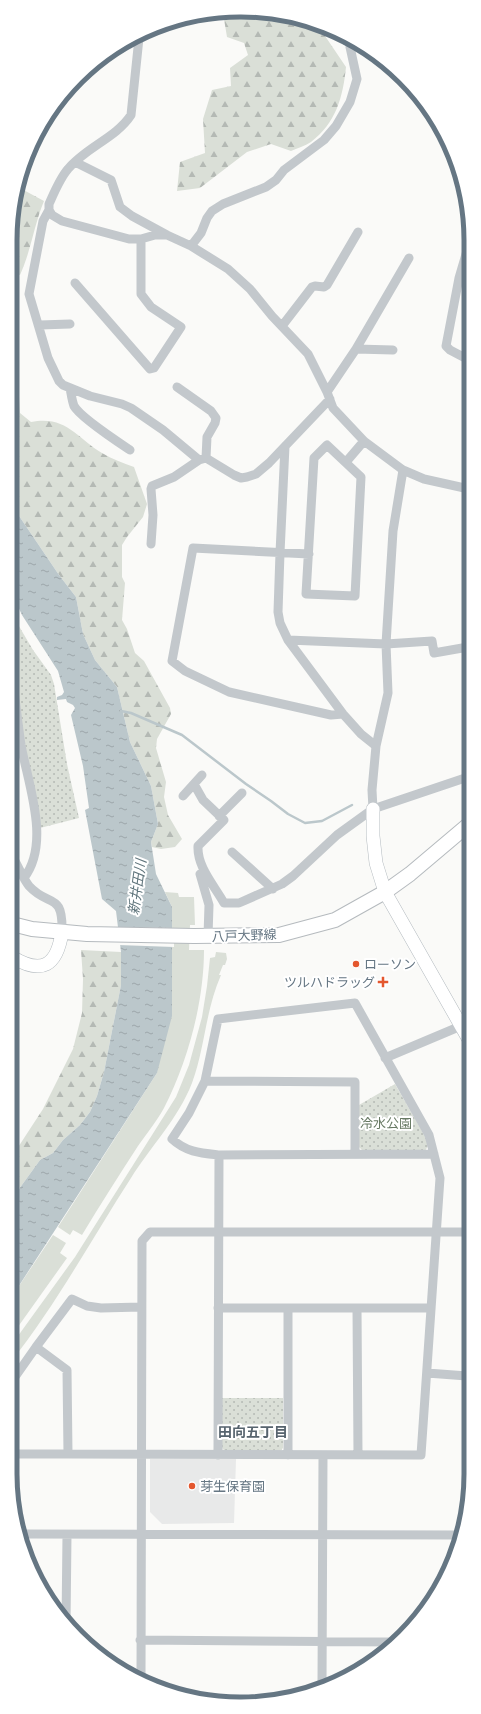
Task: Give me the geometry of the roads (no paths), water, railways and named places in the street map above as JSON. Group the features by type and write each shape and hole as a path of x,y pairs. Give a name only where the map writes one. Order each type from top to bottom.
{"main road":[{"name":"八戸大野線","path":"17,925 32,929 87,934 200,936 279,935 335,920 385,892 410,874 464,828"}],"street":[{"path":"139,42 131,115 126,123 67,169 49,204 49,210 43,221 29,294 53,370 63,385 90,396 122,404 131,408 202,459 234,475 247,478 256,474 269,463 329,395 409,258"},
{"path":"191,246 201,233 207,218 212,211 223,204 266,187 276,180 284,170 324,140 336,126 350,102 357,79 351,46"},
{"path":"75,162 111,180 120,207 126,212 167,235 191,246 228,269 240,279 308,354 329,395 333,408 364,441 403,470 424,480 464,485"},
{"path":"49,210 52,215 62,221 102,233 129,239 141,239 155,235 167,235"},
{"path":"282,326 312,287 315,286 324,288 328,285 358,232"},
{"path":"75,283 150,369 154,368 182,327 151,306 141,294 141,239"},
{"path":"464,261 459,278 446,346 450,350 464,357"},
{"path":"40,325 70,324"},
{"path":"356,349 393,350"},
{"path":"70,388 74,407 104,432 130,450"},
{"path":"151,544 153,515 152,486 174,477 202,459 207,437 215,423 216,418 211,411 177,388"},
{"path":"346,462 364,441"},
{"path":"327,445 346,462 361,477 355,596 306,594 314,458 327,445"},
{"path":"285,446 278,612 283,632 342,714 361,734 376,746"},
{"path":"386,1058 464,1024 385,892 376,863 372,836 372,790 376,746 388,693 386,644 393,531 403,470"},
{"path":"308,554 193,548 172,661 185,671 229,692 331,715 342,714"},
{"path":"288,640 386,644 432,641 434,653 464,648"},
{"path":"17,711 36,819 36,854 32,867 24,878"},
{"path":"183,796 202,775"},
{"path":"194,784 203,800 224,820 198,846 198,853 204,871 224,903 239,903 273,889 292,876 337,835 372,809 464,778"},
{"path":"219,816 242,793"},
{"path":"232,852 273,889"},
{"path":"17,865 29,886 39,894 54,901 60,909 62,917 60,946 54,958 45,965 36,967 27,965 17,960"},
{"path":"200,936 209,905 200,874 204,871"},
{"path":"17,1454 421,1456 440,1178 434,1154 429,1135 355,1003 218,1019 206,1081 189,1113 172,1139 181,1147 198,1153 219,1155 434,1154"},
{"path":"206,1081 354,1082 355,1154"},
{"path":"218,1455 219,1155"},
{"path":"141,1673 142,1241 150,1232 464,1232"},
{"path":"17,1374 72,1299 87,1306 101,1308 141,1307"},
{"path":"218,1308 431,1308"},
{"path":"288,1308 288,1455"},
{"path":"357,1308 358,1455"},
{"path":"36,1347 67,1370 68,1454"},
{"path":"427,1373 464,1376"},
{"path":"322,1681 323,1455"},
{"path":"26,1534 455,1535"},
{"path":"62,1609 67,1534"},
{"path":"140,1640 388,1642"}],"water":[{"name":"新井田川","path":"17,513 59,575 76,597 83,634 95,660 117,687 130,742 151,786 158,824 151,842 156,874 172,907 172,1016 157,1073 17,1289 17,1192 40,1160 53,1153 63,1140 80,1125 90,1112 97,1096 104,1072 121,985 121,952 116,911 102,899 85,810 89,808 83,766 71,715 75,708 67,702 66,699 57,700 57,697 62,695 64,692 58,671 22,615 17,604"}],"waterway":[{"path":"121,711 131,713 182,735 246,784 288,814 305,823 322,821 352,805"}],"place":[{"name":"ローソン","path":"356,964"},
{"name":"ツルハドラッグ","path":"383,982"},
{"name":"芽生保育園","path":"192,1486"}],"district":[{"name":"田向五丁目","path":"253,1432"}],"park label":[{"name":"冷水公園","path":"386,1123"}]}
